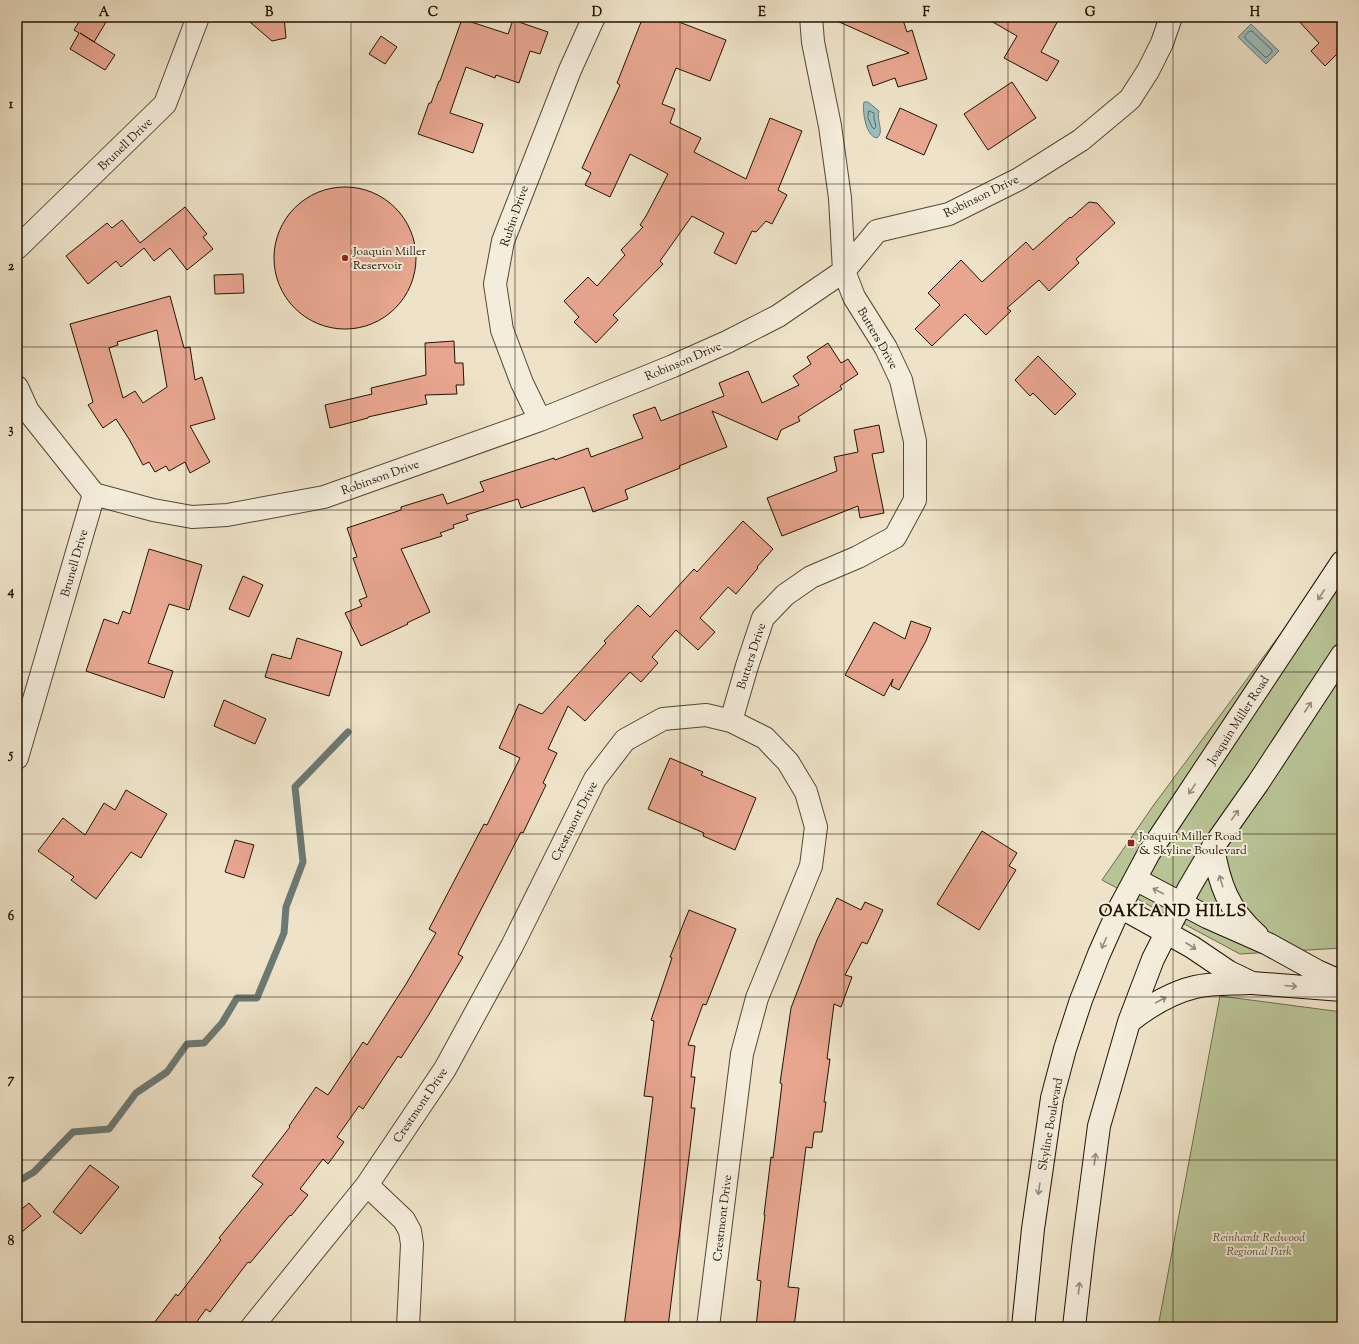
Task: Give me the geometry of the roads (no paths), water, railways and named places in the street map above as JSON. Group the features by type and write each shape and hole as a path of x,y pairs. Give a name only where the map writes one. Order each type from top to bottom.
{"street":[{"name":"Brunell Drive","path":"17,248 166,104 198,17"},
{"name":"Rubin Drive","path":"540,420 522,383 502,330 495,284 504,241 567,77 594,17"},
{"name":"Butters Drive","path":"731,721 747,666 764,618 785,595 811,577 858,557 895,537 914,500 915,441 901,380 886,348 854,298 844,271 840,198 830,126 813,42 811,17"},
{"name":"Robinson Drive","path":"94,494 153,510 192,517 227,515 324,497 540,420 674,366 727,342 778,316 844,271 877,231 949,214 1018,179 1086,136 1130,99 1148,71 1162,43 1171,17"},
{"path":"17,387 28,411 94,494"},
{"name":"Brunell Drive","path":"17,758 94,494"},
{"name":"Joaquin Miller Road","path":"1135,879 1149,853 1342,562"},
{"path":"1074,1327 1099,1126 1129,1022 1153,959 1181,904 1213,847 1258,783 1342,655"},
{"name":"Crestmont Drive","path":"252,1327 367,1185 445,1069 512,946 595,779 625,740 663,719 706,715 731,721 766,738 788,762 806,792 816,827 811,866 757,998 742,1054 708,1327"},
{"path":"1213,847 1220,879 1226,896 1236,913 1251,930 1268,944"},
{"path":"1135,879 1207,917 1268,944 1317,971 1342,982"},
{"name":"Skyline Boulevard","path":"1023,1327 1033,1229 1052,1098 1065,1049 1081,1000 1099,954 1120,907 1135,879"},
{"path":"1120,907 1167,932 1229,972 1252,983"},
{"path":"1129,1022 1162,999 1196,987 1252,983 1342,990"},
{"path":"367,1185 404,1220 410,1231 412,1244 408,1327"}],"water":[{"path":"1251,24 1279,51 1266,64 1238,37"},
{"path":"864,102 868,102 879,111 880,133 877,138 873,137 868,129 864,117"}],"waterway":[{"path":"17,1182 34,1172 73,1132 109,1129 136,1093 167,1072 187,1044 204,1043 222,1023 237,998 257,998 284,933 286,907 303,862 295,787 348,732"}],"place":[{"name":"Joaquin Miller Reservoir","path":"345,258"},
{"name":"Joaquin Miller Road & Skyline Boulevard","path":"1131,843"}],"district":[{"name":"OAKLAND HILLS","path":"1173,910"}],"park label":[{"name":"Reinhardt Redwood Regional Park","path":"1259,1244"}]}
